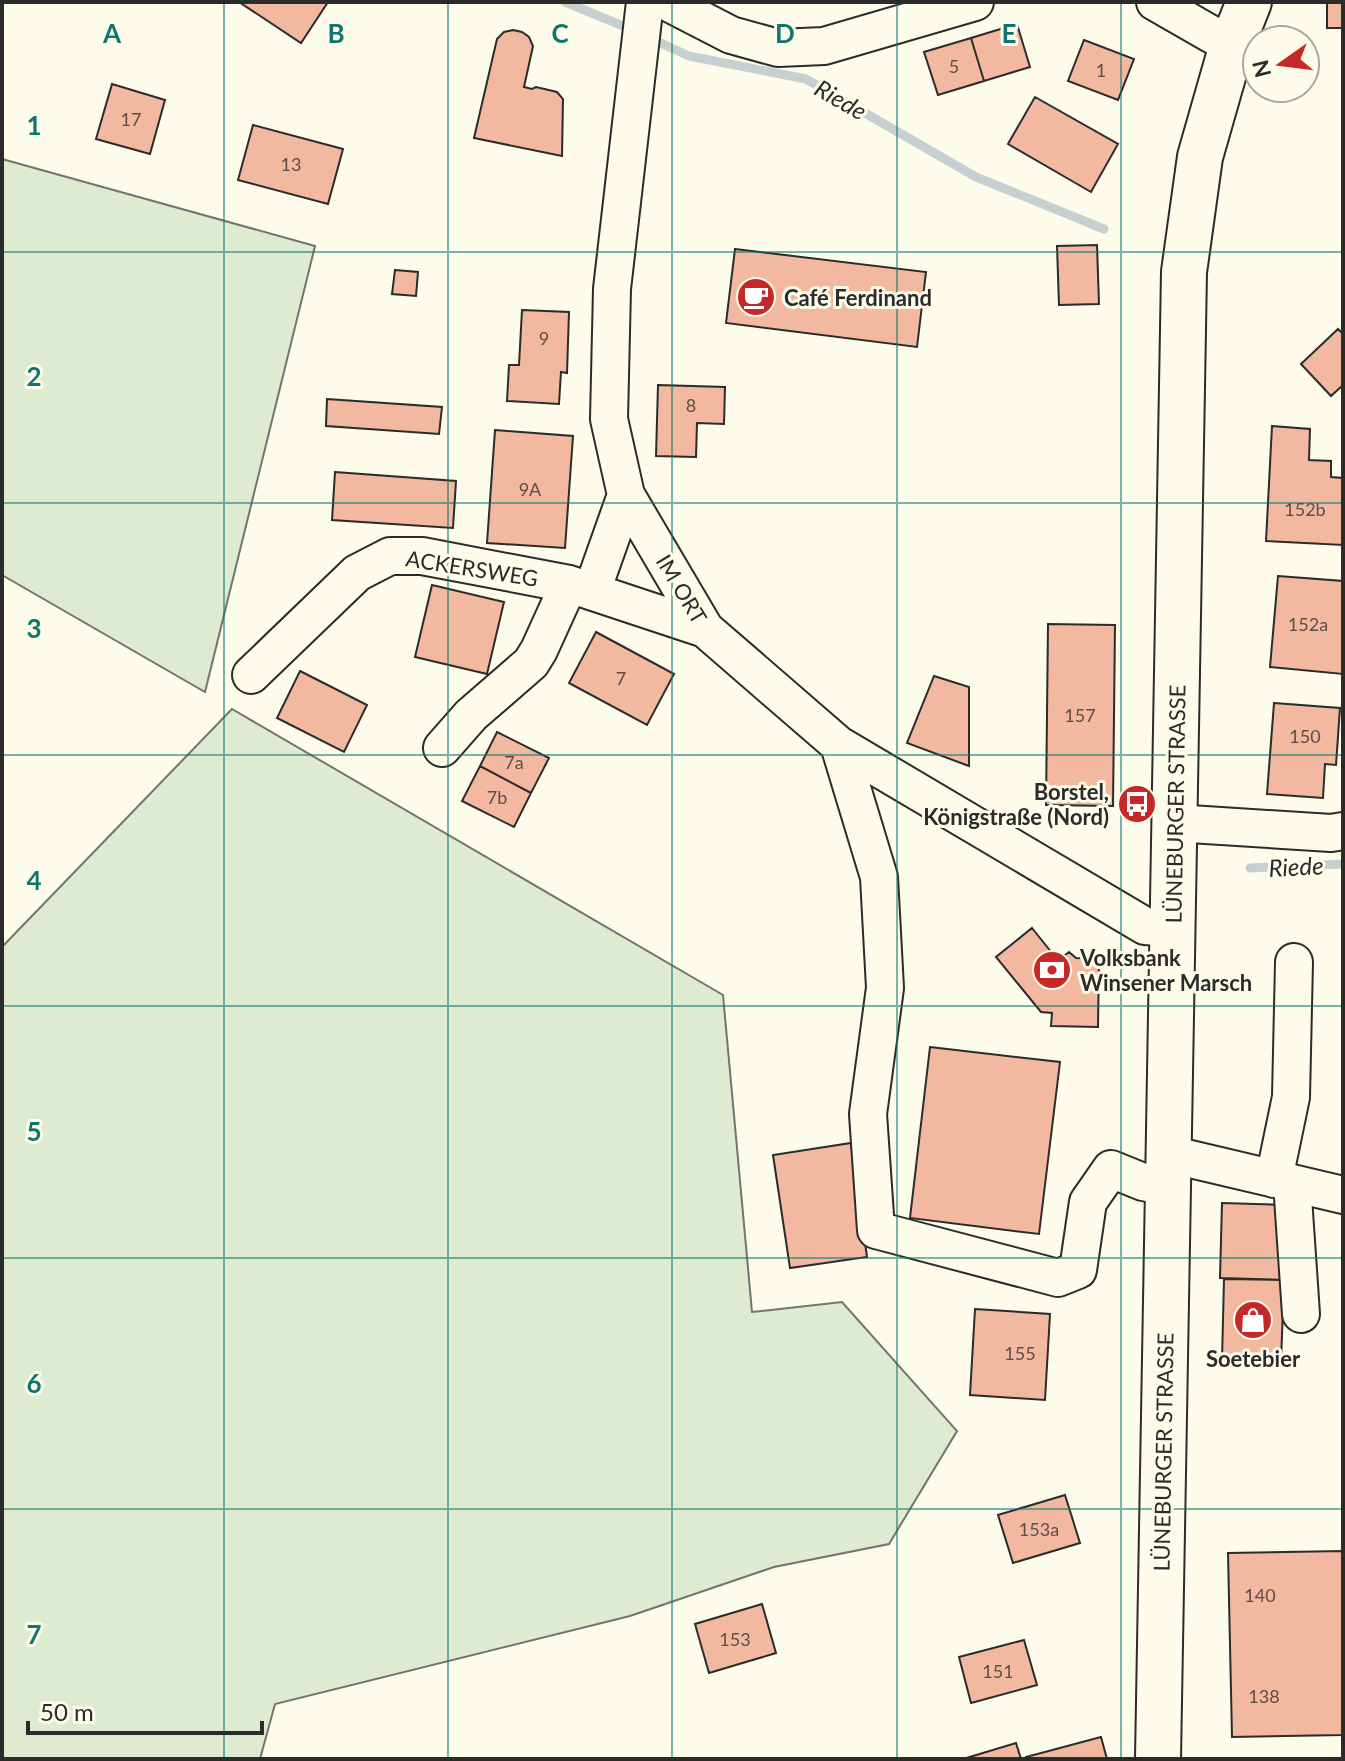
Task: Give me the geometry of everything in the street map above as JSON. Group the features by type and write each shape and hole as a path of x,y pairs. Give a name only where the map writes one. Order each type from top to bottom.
{"main road":[{"name":"LÜNEBURGER STRASSE","path":"1158,1759 1184,272 1200,157 1232,45 1249,2"}],"street":[{"name":"IM ORT","path":"645,2 612,289 609,419 626,495 705,629 839,745 1145,926 1172,928"},
{"path":"667,2 731,35 778,48 824,46 975,2"},
{"path":"1155,2 1232,45"},
{"path":"442,748 471,715 531,663 580,588 626,495"},
{"name":"ACKERSWEG","path":"251,675 357,573 390,556 422,556 580,588 705,629"},
{"path":"839,745 879,877 885,988 868,1114 876,1230 1058,1278 1078,1270 1088,1202 1111,1169 1143,1182 1168,1170 1283,1181 1343,1195"},
{"path":"1174,823 1331,833 1343,831"},
{"path":"1294,962 1291,1097 1283,1181 1301,1314"}],"green space":[{"path":"2,159 315,246 205,692 2,575"},
{"path":"232,709 723,995 752,1312 842,1302 957,1431 889,1544 774,1567 630,1616 275,1704 260,1759 2,1759 2,947"}],"building":[{"path":"239,2 328,2 301,43"},
{"path":"1327,2 1343,2 1343,28 1327,28"},
{"path":"1017,24 1030,67 984,81 971,38"},
{"path":"513,30 529,37 533,46 524,87 557,92 563,99 562,156 474,138 497,39 504,32"},
{"path":"971,38 984,81 938,95 924,52"},
{"path":"1084,40 1134,59 1118,100 1068,81"},
{"path":"112,84 165,100 150,154 96,139"},
{"path":"1035,97 1118,144 1091,192 1008,144"},
{"path":"253,125 343,149 328,204 238,180"},
{"path":"1097,245 1099,304 1059,305 1057,246"},
{"path":"735,249 926,272 917,347 726,323"},
{"path":"395,270 418,272 416,296 392,294"},
{"path":"522,310 569,312 567,373 561,372 559,404 507,401 509,365 519,365"},
{"path":"1338,329 1343,334 1343,385 1331,396 1301,364"},
{"path":"658,385 725,387 724,424 697,423 696,457 656,456"},
{"path":"327,399 442,407 439,434 326,426"},
{"path":"1272,426 1310,429 1309,460 1331,461 1331,477 1343,478 1343,545 1266,541"},
{"path":"495,430 573,436 565,548 487,543"},
{"path":"335,472 456,481 453,528 332,520"},
{"path":"1278,576 1343,581 1343,674 1270,667"},
{"path":"432,585 504,602 487,674 415,657"},
{"path":"1048,624 1115,625 1113,806 1046,805"},
{"path":"596,632 674,674 647,725 569,683"},
{"path":"300,671 367,705 344,752 277,718"},
{"path":"934,676 969,687 969,766 907,743"},
{"path":"1274,703 1340,708 1336,765 1325,764 1323,798 1267,794"},
{"path":"497,732 549,758 531,793 480,766"},
{"path":"480,766 531,793 514,827 462,801"},
{"path":"1032,928 1056,958 1069,952 1076,958 1099,959 1098,1027 1051,1026 1052,1013 1041,1012 996,957"},
{"path":"930,1047 1060,1062 1039,1234 910,1218"},
{"path":"851,1143 867,1257 790,1268 773,1155"},
{"path":"1222,1203 1286,1205 1284,1280 1220,1278"},
{"name":"Soetebier","path":"1224,1279 1284,1280 1281,1362 1222,1360"},
{"path":"975,1309 1050,1314 1045,1400 970,1395"},
{"path":"1065,1495 1080,1543 1013,1563 998,1515"},
{"path":"1343,1551 1343,1735 1232,1737 1228,1553"},
{"path":"762,1604 776,1653 709,1673 695,1624"},
{"path":"1024,1640 1037,1685 971,1703 959,1657"},
{"path":"1101,1737 1107,1759 1026,1759 1026,1757"},
{"path":"1016,1743 1021,1759 963,1759"}],"waterway":[{"name":"Riede","path":"565,2 633,30"},
{"name":"Riede","path":"650,38 689,56 806,79 976,177 1104,229"},
{"name":"Riede","path":"1250,868 1343,864"}],"place":[{"name":"Café Ferdinand","path":"756,297"},
{"name":"Borstel, Königstraße (Nord)","path":"1137,804"},
{"name":"Volksbank Winsener Marsch","path":"1052,970"},
{"name":"Soetebier","path":"1253,1320"}]}
